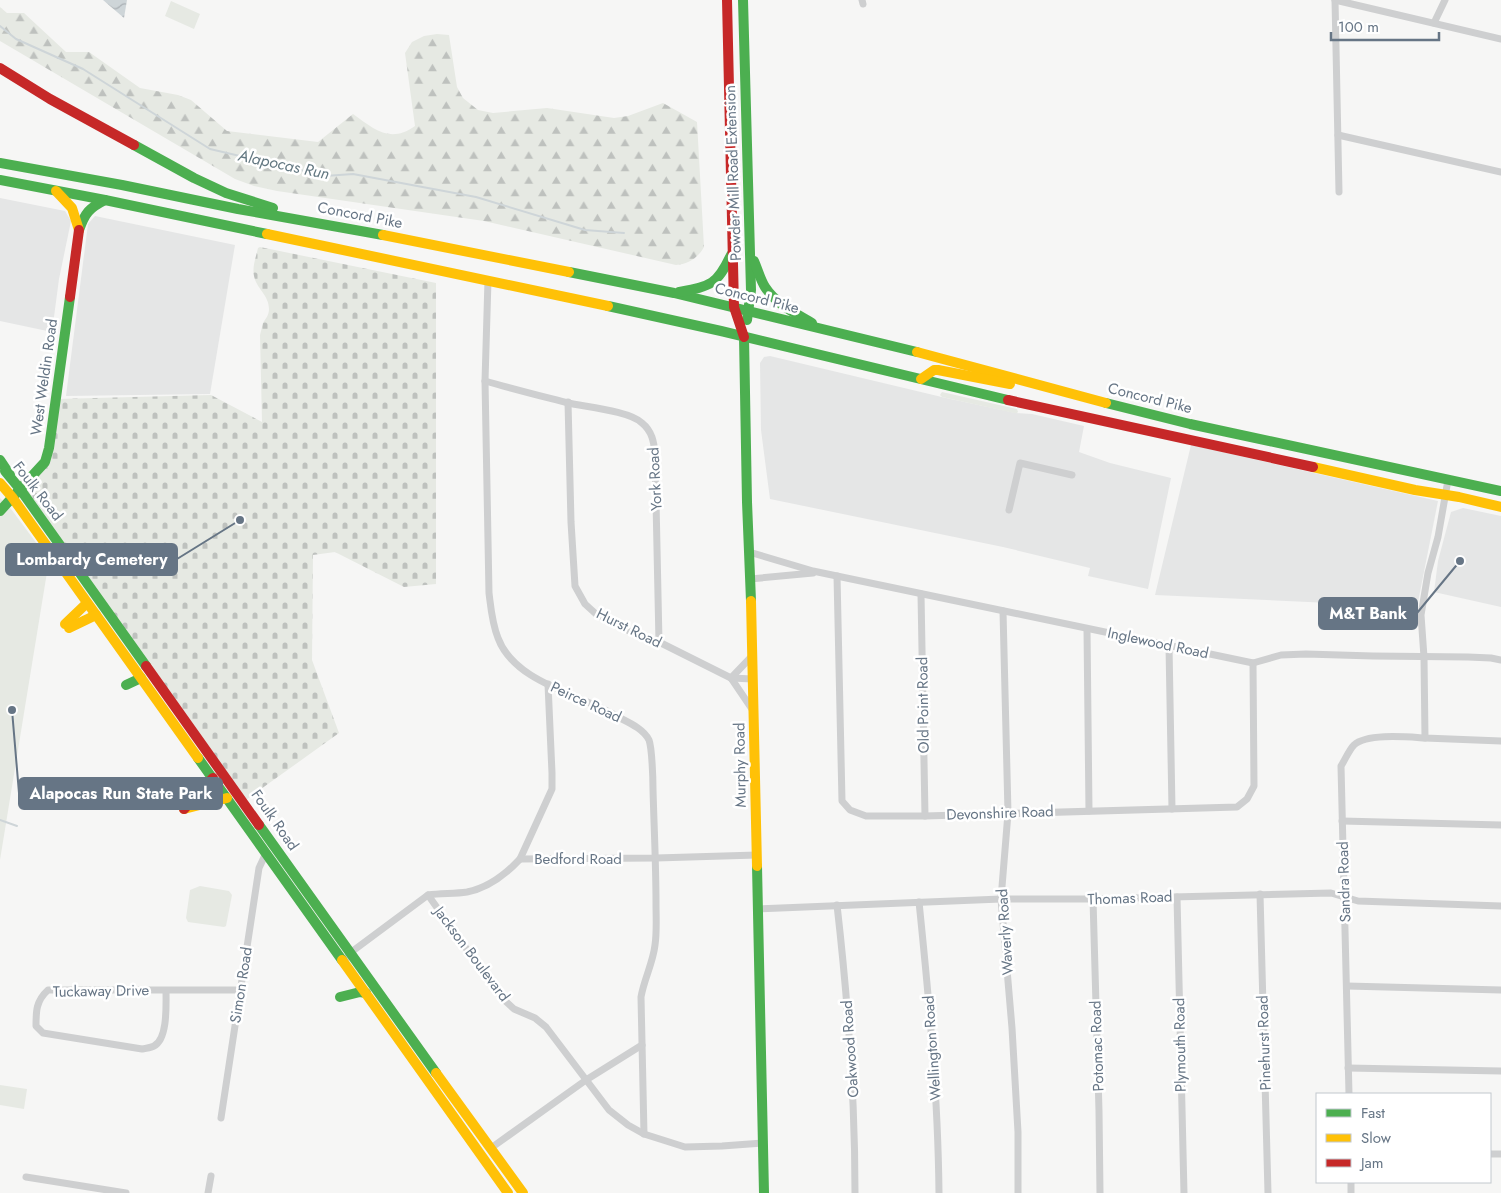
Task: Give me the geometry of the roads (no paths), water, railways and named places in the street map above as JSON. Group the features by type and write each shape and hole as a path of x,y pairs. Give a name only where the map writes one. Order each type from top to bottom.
{"main road":[{"name":"Powder Mill Road Extension","path":"727,0 734,308 744,337"},
{"name":"Powder Mill Road Extension","path":"743,0 751,290 744,337"},
{"path":"0,68 194,178 245,200 326,224"},
{"name":"Concord Pike","path":"0,163 326,224 674,293 930,355 1190,424 1501,491"},
{"name":"Concord Pike","path":"0,180 105,200 565,296 1091,418 1415,490 1501,507"},
{"path":"56,190 72,208 79,230"},
{"path":"79,230 85,212 94,204 105,200"},
{"name":"West Weldin Road","path":"0,511 45,462 49,448 79,230"},
{"path":"674,293 705,287 716,281 726,266 733,250"},
{"path":"750,251 760,278 778,302 825,330"},
{"name":"Murphy Road","path":"744,337 753,655 764,1193"},
{"path":"922,379 934,370 938,370 988,381 1060,391"},
{"path":"0,460 10,475"},
{"name":"Foulk Road","path":"0,467 10,475 523,1193"},
{"name":"Foulk Road","path":"0,484 12,497 508,1193"},
{"path":"87,603 67,626 96,615"},
{"path":"126,685 141,678"},
{"path":"212,778 184,809 227,798"},
{"path":"340,997 360,992 366,993"}],"street":[{"path":"1339,192 1335,0 1501,38"},
{"path":"1434,23 1444,0"},
{"path":"1338,135 1501,172"},
{"path":"16,183 18,166"},
{"name":"Peirce Road","path":"488,280 486,382 489,593 492,618 498,640 510,658 528,673 616,715 640,729 649,740 656,858 656,945 642,997 644,1134"},
{"name":"York Road","path":"486,382 633,417 643,423 650,433 654,442 659,642"},
{"name":"Hurst Road","path":"568,402 571,522 575,586 585,604 596,614 635,634 659,642 731,678 753,679"},
{"path":"1009,510 1020,464 1072,475"},
{"path":"1425,738 1424,657 1421,615 1428,573 1438,538 1448,480"},
{"name":"Inglewood Road","path":"749,552 818,572 1253,663 1281,655 1306,654 1491,658 1501,660"},
{"name":"Inglewood Road","path":"750,579 818,572"},
{"name":"Devonshire Road","path":"837,576 842,801 850,810 866,816 1237,807 1247,799 1254,786 1253,663"},
{"name":"Old Point Road","path":"920,594 925,816"},
{"name":"Waverly Road","path":"1004,611 1008,813 1001,899 1012,1028 1018,1132 1018,1193"},
{"path":"1087,628 1089,810"},
{"path":"1170,646 1172,809"},
{"path":"753,655 731,678 754,712"},
{"path":"520,859 552,789 548,684"},
{"path":"178,729 186,722"},
{"name":"Sandra Road","path":"1349,1093 1341,766 1355,744 1372,738 1389,736 1501,741"},
{"path":"1342,821 1501,825"},
{"name":"Simon Road","path":"221,1118 260,868 266,853"},
{"name":"Bedford Road","path":"428,895 466,892 488,886 513,867 520,859 757,855"},
{"name":"Thomas Road","path":"758,909 1001,899 1093,899 1331,893 1358,901 1501,906"},
{"name":"Pinehurst Road","path":"1260,894 1268,1193"},
{"path":"345,964 350,953 428,895"},
{"name":"Jackson Boulevard","path":"428,895 501,997 514,1008 535,1018 546,1027 609,1110 628,1125 644,1134 685,1147 763,1144"},
{"name":"Plymouth Road","path":"1177,897 1184,1193"},
{"name":"Potomac Road","path":"1093,899 1100,1193"},
{"name":"Wellington Road","path":"920,902 931,1024 938,1144 938,1193"},
{"name":"Oakwood Road","path":"837,905 846,984 855,1133 855,1193"},
{"path":"1347,986 1501,990"},
{"name":"Tuckaway Drive","path":"166,990 165,1026 161,1038 155,1046 142,1049 43,1034 36,1026 36,1012 40,996 48,990 166,990 241,990"},
{"path":"491,1148 586,1080 642,1045"},
{"path":"1348,1068 1501,1071"},
{"path":"208,1193 212,1176"},
{"path":"26,1177 126,1193"}],"water":[{"path":"103,0 127,0 124,18"}],"waterway":[{"name":"Alapocas Run","path":"0,26 16,39 83,69 210,149 325,176 353,174 476,197 585,230 624,233"},
{"path":"0,820 17,826"}],"place":[{"name":"Lombardy Cemetery","path":"240,520"},
{"name":"M&T Bank","path":"1460,561"},
{"name":"Alapocas Run State Park","path":"12,710"}]}
